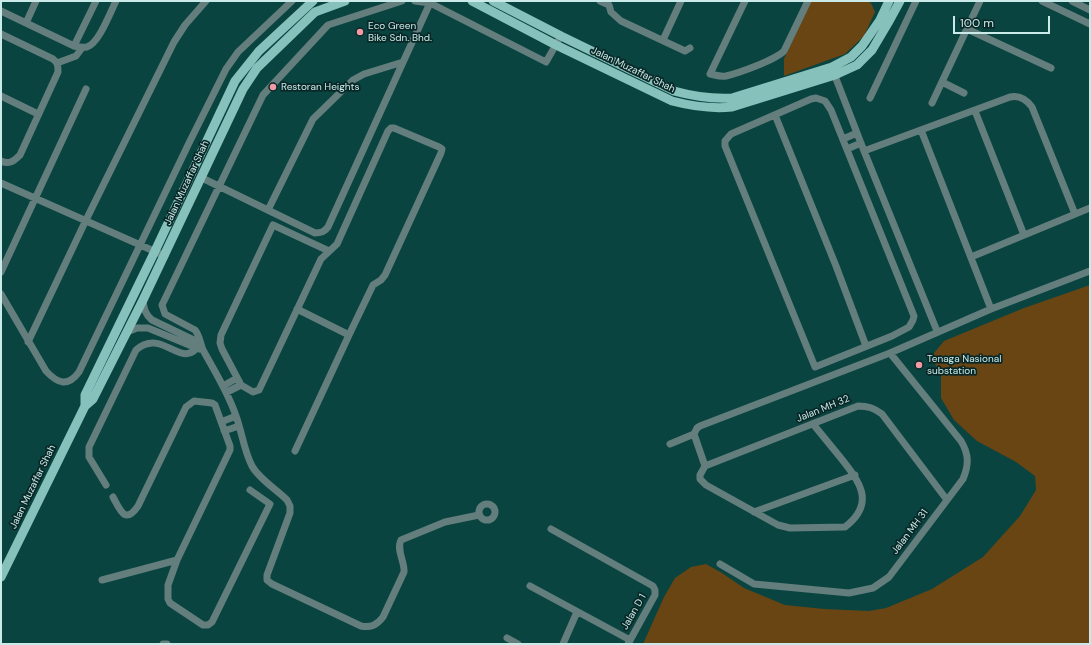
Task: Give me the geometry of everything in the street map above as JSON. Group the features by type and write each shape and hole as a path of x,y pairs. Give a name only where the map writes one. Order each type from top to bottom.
{"main road":[{"name":"Jalan Muzaffar Shah","path":"85,406 85,395 235,81 259,51 313,1"},
{"name":"Jalan Muzaffar Shah","path":"1,577 85,406 93,399 165,256 243,89 257,68 315,12 345,1"},
{"name":"Jalan Muzaffar Shah","path":"472,1 556,45 672,101 687,105 724,107 732,106 834,71 862,46 880,20 889,1"},
{"name":"Jalan Muzaffar Shah","path":"493,1 663,87 691,96 732,98 857,65 872,50 900,1"}],"street":[{"path":"26,23 36,1"},
{"path":"74,46 96,1"},
{"path":"1,11 74,46 82,48 88,47 97,38 116,1"},
{"path":"28,342 86,220 174,42 185,25 206,1"},
{"path":"1,294 28,342 51,377 64,382 70,382 75,378 141,244 188,143 226,69 238,52 292,1"},
{"path":"402,1 328,25 263,95 162,305 165,314 195,330 199,336 200,347 225,389 236,416 252,467 287,500 290,506 290,513 266,575 267,580 272,584 361,626 369,627 378,623 404,572 405,568 399,547 401,540 445,522 479,515"},
{"path":"415,1 430,3 546,62 561,36"},
{"path":"600,1 610,3 611,12 621,21 685,51 690,48"},
{"path":"663,40 681,1"},
{"path":"745,1 710,74 725,77 779,56 784,51 808,1"},
{"path":"870,98 916,1"},
{"path":"932,103 980,1"},
{"path":"1042,1 1090,24"},
{"path":"1072,1 1090,10"},
{"path":"202,178 315,233 322,232 328,228 430,3"},
{"path":"967,28 1051,68"},
{"path":"1,34 53,59 57,63 58,72 20,155 13,162 9,163 1,161"},
{"path":"57,63 76,56 82,48"},
{"path":"268,210 313,119 353,80 364,74 403,62"},
{"path":"834,71 864,151 937,331"},
{"path":"942,82 964,93"},
{"path":"1,272 86,89"},
{"path":"1,96 38,114"},
{"path":"864,151 1015,96 1029,102 1075,214"},
{"path":"811,99 821,99 825,101 831,110 914,316 909,327 892,336 815,367 726,150 725,141 731,134 775,115 811,99"},
{"path":"975,111 1024,235"},
{"path":"775,115 836,266 866,346"},
{"path":"295,451 373,285 385,275 442,149 394,128 391,128 388,131 337,244 321,259 259,390 253,392 241,385 222,349 220,343 221,335 273,225 329,251"},
{"path":"921,130 991,309"},
{"path":"843,139 857,133"},
{"path":"847,149 861,143"},
{"path":"1,183 141,244 165,256"},
{"path":"971,257 1090,208"},
{"path":"670,444 694,434 700,426 890,352 991,309 1090,271"},
{"path":"143,300 144,311 147,316 200,347"},
{"path":"297,309 349,335"},
{"path":"127,332 137,328 148,328 200,347"},
{"path":"106,485 89,457 89,447 136,350 144,345 153,343 162,344 185,355 200,347"},
{"name":"Jalan MH 31","path":"720,564 754,584 850,593 873,588 889,577 963,479 966,472 968,456 965,448 890,352"},
{"path":"225,389 237,378"},
{"path":"225,389 241,385"},
{"path":"113,497 122,513 130,515 134,512 186,407 194,400 212,403 215,405 230,446 228,455 177,560 168,585 168,599 170,604 203,625 208,625 212,622 270,504 250,490"},
{"name":"Jalan MH 32","path":"704,466 858,406 867,406 876,409 882,414 947,500"},
{"path":"221,422 236,416"},
{"path":"694,434 704,466 700,474 700,478 706,485 778,525 790,528 845,527 852,522 859,512 862,503 862,492 855,475 813,424"},
{"path":"224,431 239,426"},
{"path":"754,512 855,475"},
{"name":"Jalan D 1","path":"551,528 649,583 656,590 655,595 629,642"},
{"path":"102,580 177,560"},
{"path":"530,586 629,642"},
{"path":"563,644 577,612"},
{"path":"507,638 518,644"}],"shaded area":[{"path":"811,1 867,1 871,3 875,12 864,36 845,54 784,76 784,59"},
{"path":"1090,285 1090,644 643,644 664,597 675,578 691,567 706,564 744,588 785,605 824,609 869,611 886,608 932,589 983,557 1020,516 1036,490 1035,476 1016,462 977,441 954,420 941,398 941,375 935,364 934,353 944,341 1024,308"}],"place":[{"name":"Eco Green Bike Sdn. Bhd.","path":"360,32"},
{"name":"Restoran Heights","path":"273,87"},
{"name":"Tenaga Nasional substation","path":"919,365"}]}
